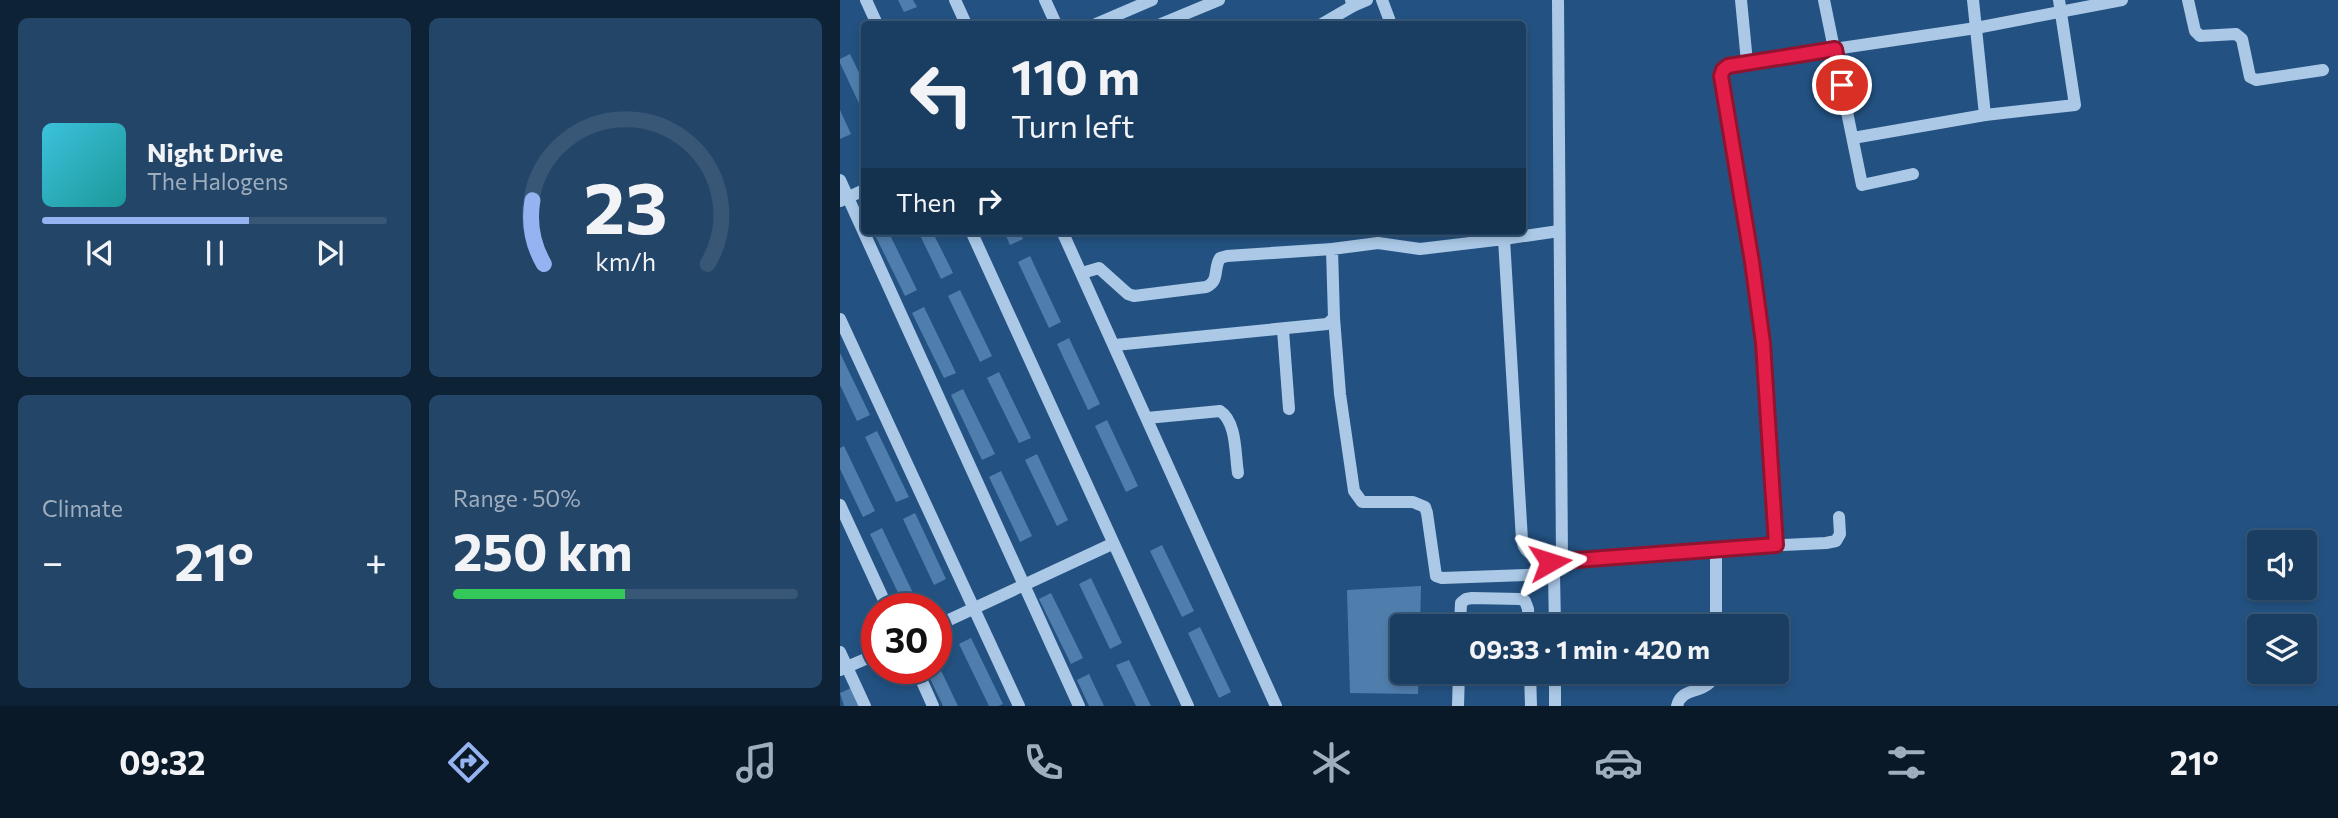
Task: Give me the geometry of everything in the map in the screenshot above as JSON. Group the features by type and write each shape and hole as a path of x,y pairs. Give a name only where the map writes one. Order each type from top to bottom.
{"street":[{"path":"866,0 876,21"},
{"path":"955,0 965,21"},
{"path":"1045,0 1055,21"},
{"path":"1103,21 1152,0"},
{"path":"1168,21 1219,0"},
{"path":"1326,21 1352,3 1367,0"},
{"path":"1382,0 1390,21"},
{"path":"1555,614 1559,231 1558,0"},
{"path":"1741,0 1747,62"},
{"path":"1824,0 1862,185 1913,174"},
{"path":"1973,0 1985,116"},
{"path":"1776,545 1763,343 1721,76 1723,70 1728,66 1747,62 1976,28 2060,6 2122,0"},
{"path":"2188,0 2195,31 2200,36 2236,34 2242,39 2250,77 2256,80 2323,70"},
{"path":"1853,138 1985,116 2075,106 2060,6"},
{"path":"840,180 844,200 1079,706"},
{"path":"844,200 861,192"},
{"path":"1082,273 1100,268 1128,294 1134,296 1206,286 1215,280 1220,258 1227,256 1378,243 1420,249 1559,231"},
{"path":"973,235 1188,706"},
{"path":"1064,235 1276,706"},
{"path":"1504,239 1522,541 1524,550 1555,566"},
{"path":"1332,249 1340,394 1354,491 1362,502 1413,502 1425,507 1436,576 1442,578 1716,548 1836,541 1840,534 1839,517"},
{"path":"1115,345 1318,326 1327,324 1334,318"},
{"path":"840,319 1019,706"},
{"path":"1283,330 1289,409"},
{"path":"1147,418 1220,411 1230,423 1238,473"},
{"path":"840,505 881,593"},
{"path":"952,618 1112,544"},
{"path":"1716,548 1716,614"},
{"path":"1460,614 1461,603 1472,598 1520,599 1525,601 1527,614"},
{"path":"840,652 844,669 865,706"},
{"path":"844,669 861,661"},
{"path":"923,684 933,706"},
{"path":"1458,706 1459,684"},
{"path":"1530,684 1531,706"},
{"path":"1555,684 1555,706"},
{"path":"1677,706 1678,700 1686,693 1708,687 1710,684"}],"building":[{"path":"898,0 913,0 917,7 904,12"},
{"path":"850,54 861,77 861,108 840,63 840,59"},
{"path":"840,110 851,134 840,139"},
{"path":"875,235 890,235 917,290 905,296"},
{"path":"920,235 934,235 953,273 941,279"},
{"path":"1006,235 1021,235 1023,239 1010,245"},
{"path":"1030,256 1061,322 1049,328 1018,262"},
{"path":"960,290 992,356 980,362 948,296"},
{"path":"924,307 956,373 944,378 912,313"},
{"path":"1069,338 1100,404 1088,410 1057,344"},
{"path":"840,353 870,415 857,421 840,385"},
{"path":"999,372 1031,438 1019,443 987,378"},
{"path":"963,389 995,454 982,460 951,395"},
{"path":"1107,420 1138,486 1126,492 1095,426"},
{"path":"877,431 909,497 896,502 865,437"},
{"path":"844,446 875,511 863,517 840,469 840,448"},
{"path":"1037,454 1068,520 1057,526 1025,460"},
{"path":"1001,471 1032,536 1020,542 989,477"},
{"path":"915,513 946,579 934,585 903,519"},
{"path":"882,528 913,593 898,593 870,534"},
{"path":"1162,545 1194,611 1182,617 1150,551"},
{"path":"1091,578 1122,643 1110,649 1079,584"},
{"path":"1421,586 1420,614 1390,614 1390,684 1418,684 1418,694 1350,693 1347,590"},
{"path":"1051,593 1083,658 1071,664 1039,599"},
{"path":"1200,627 1231,692 1219,698 1188,633"},
{"path":"971,638 1003,704 989,706 959,644"},
{"path":"1129,660 1151,706 1136,706 1116,665"},
{"path":"1089,674 1104,706 1089,706 1077,680"},
{"path":"933,684 947,684 958,706 943,706"},
{"path":"851,688 859,706 844,706 840,693"}],"route":[{"path":"1550,562 1776,545 1763,343 1721,76 1728,66 1835,49 1842,85"}]}
